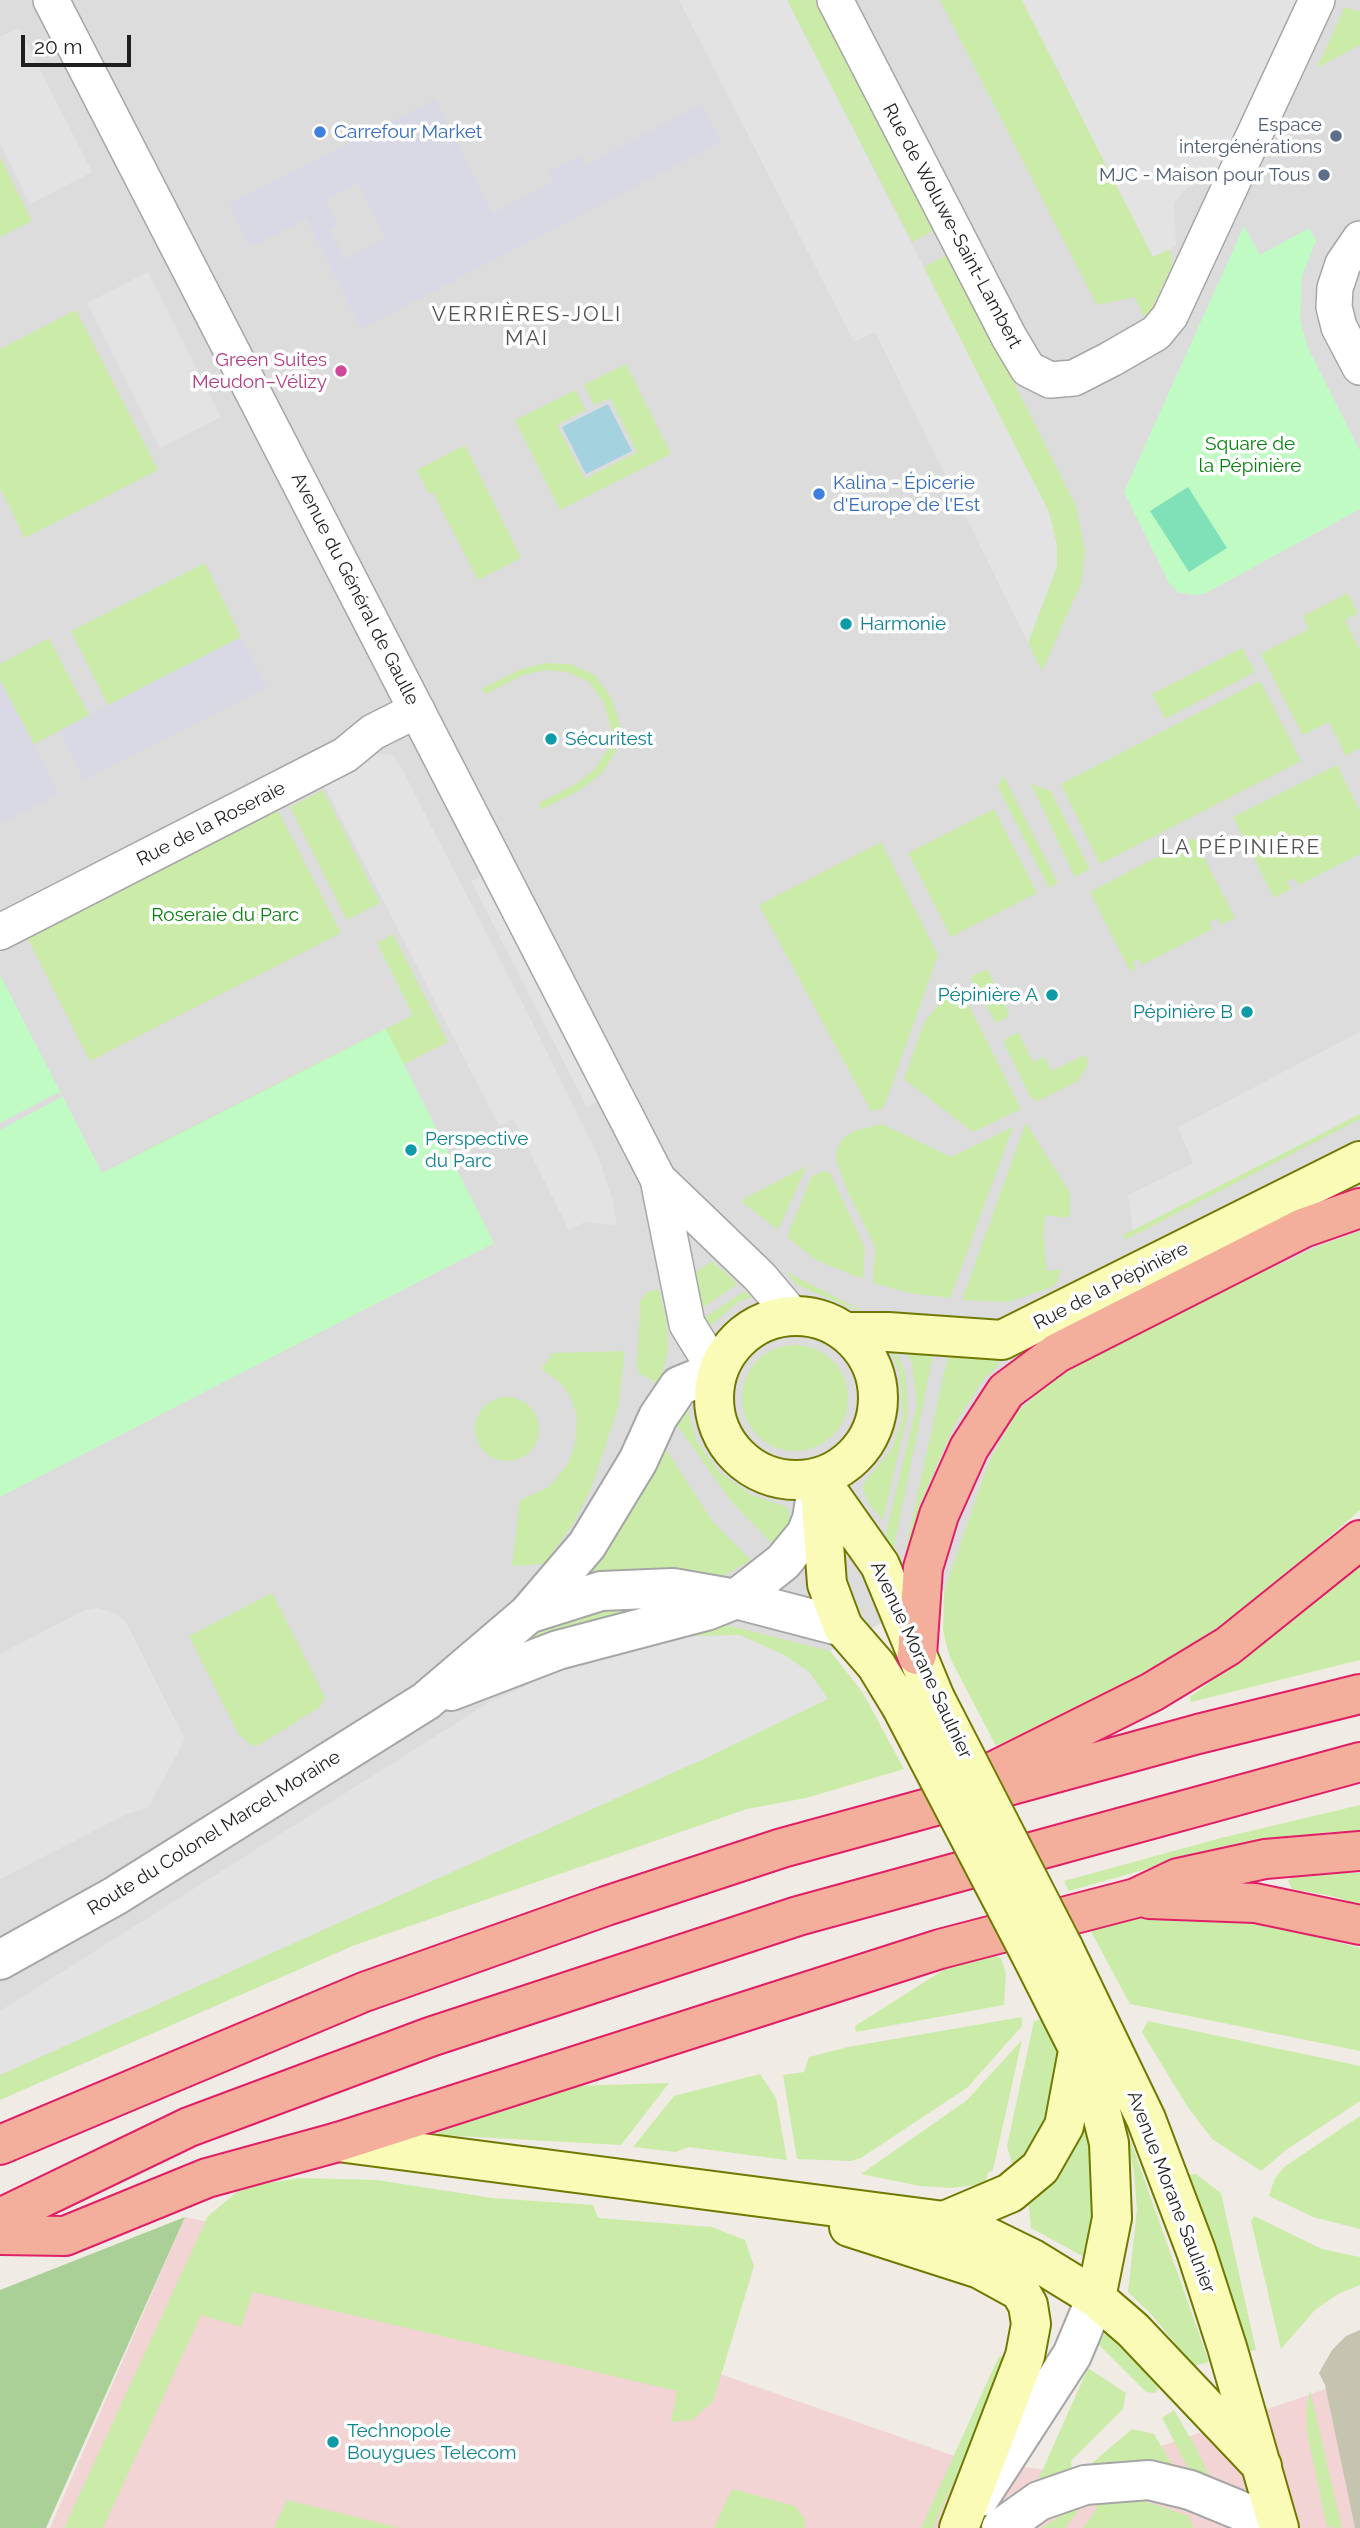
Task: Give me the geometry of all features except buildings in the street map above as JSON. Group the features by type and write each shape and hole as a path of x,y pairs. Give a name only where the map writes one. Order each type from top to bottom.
{"highway":[{"path":"917,1655 923,1569 939,1516 969,1448 1006,1391 1057,1353 1303,1228 1360,1208"},
{"path":"915,1811 1152,1692 1228,1646 1360,1540"},
{"path":"0,2146 410,1975 782,1848 1198,1734 1360,1694"},
{"path":"0,2218 189,2127 430,2037 798,1916 1360,1762"},
{"path":"0,2235 65,2236 207,2178 338,2142 940,1949 1136,1898 1191,1875 1265,1859 1360,1851"},
{"path":"1136,1898 1255,1903 1360,1925"}],"main road":[{"name":"Rue de la Pépinière","path":"845,1332 888,1332 1002,1340 1360,1161"},
{"path":"793,1315 829,1323 845,1332 863,1351 874,1374 877,1400 873,1425 861,1448 842,1466 819,1478 794,1480 769,1476 747,1464 729,1446 718,1424 714,1399 716,1371 728,1352 745,1333 768,1321 793,1315"},
{"name":"Avenue Morane Saulnier","path":"819,1478 880,1565 917,1655 918,1702"},
{"name":"Avenue Morane Saulnier","path":"819,1478 827,1584 843,1627 876,1665 918,1702 1047,1951 1146,2119 1204,2275 1279,2527"},
{"name":"Avenue Morane Saulnier","path":"1047,1951 1078,2048 1099,2102 1112,2174 1112,2218 1096,2298 1133,2330 1262,2466"},
{"path":"944,2221 1010,2193 1040,2168 1064,2126 1078,2048"},
{"path":"338,2142 758,2199 944,2221 988,2237 1031,2258 1096,2298"},
{"path":"758,2199 980,2269 1020,2291 1028,2305 1031,2324 1025,2356 960,2528"}],"street":[{"name":"Avenue du Général de Gaulle","path":"51,0 658,1180 687,1324 716,1371"},
{"name":"Rue de Woluwe-Saint-Lambert","path":"835,0 1028,369 1049,380 1074,378 1156,333 1182,297 1317,0"},
{"path":"1360,239 1343,264 1334,307 1339,327 1360,367"},
{"name":"Rue de la Roseraie","path":"0,932 345,755 373,732 417,710"},
{"name":"Avenue du Général de Gaulle","path":"658,1180 743,1259 793,1315"},
{"name":"Route du Colonel Marcel Moraine","path":"0,1960 115,1896 426,1701 527,1614 587,1545 638,1461 658,1416 679,1386 716,1371"},
{"name":"Route du Colonel Marcel Moraine","path":"426,1701 558,1650 706,1611 736,1599 783,1562 806,1534 812,1519 819,1478"},
{"path":"527,1614 601,1591 634,1587 673,1588 736,1599 843,1627"},
{"path":"960,2528 1072,2355 1096,2298"},
{"path":"1001,2528 1039,2501 1085,2485 1149,2480 1190,2490 1279,2527"}],"shaded area":[{"path":"0,0 1360,0 1360,1367 830,1651 862,1692 0,2094"},
{"path":"679,0 787,0 1049,512 1057,545 1057,566 1028,643 875,332 854,342"},
{"path":"1022,0 1304,0 1228,168 1187,188 1174,203 1176,246 1153,257"},
{"path":"19,28 92,172 30,204 0,143 0,37"},
{"path":"435,99 493,213 553,182 548,172 579,156 584,166 702,104 721,142 361,329 306,219 251,247 229,204","holes":["358,183 386,238 345,259 330,230 338,225 325,200"]},
{"path":"148,272 221,417 160,448 87,303"},
{"path":"241,637 267,687 85,780 59,731"},
{"path":"0,680 59,794 0,824"},
{"path":"378,753 394,756 402,769 536,1030 597,1154 613,1201 617,1225 585,1222 569,1230 513,1119 499,1126 323,783"},
{"path":"481,876 597,1102 587,1107 471,881"},
{"path":"1360,1032 1360,1114 1133,1230 1128,1195 1193,1163 1178,1127"},
{"path":"97,1608 114,1613 126,1622 185,1739 148,1808 127,1814 0,1879 0,1654 85,1610"},
{"path":"740,1635 786,1656 809,1672 828,1699 708,1757 0,2075 0,2011 488,1703 575,1664 677,1637"},
{"path":"185,2217 414,2267 966,2460 1081,2474 1360,2377 1360,2528 50,2528"},
{"path":"1360,2330 1360,2528 1355,2528 1325,2385 1319,2373 1332,2350 1346,2336"}],"green space":[{"path":"787,0 816,0 937,229 912,242"},
{"path":"940,0 1022,0 1153,257 1169,249 1171,253 1172,267 1151,310 1144,317 1135,297 1097,305"},
{"path":"1345,7 1360,12 1360,45 1317,68"},
{"path":"0,157 32,221 0,237"},
{"name":"Square de la Pépinière","path":"1244,226 1260,255 1309,228 1316,241 1302,276 1300,319 1308,348 1360,451 1360,509 1204,594 1192,595 1178,592 1169,583 1124,492"},
{"path":"949,254 1076,506 1085,551 1081,583 1042,671 1028,643 1057,566 924,267"},
{"path":"76,310 158,470 25,538 0,488 0,349"},
{"path":"626,364 671,454 560,510 515,420 575,390 586,410 557,425 585,479 637,452 610,398 594,405 584,385"},
{"path":"465,445 521,558 478,580 433,492 429,494 417,470"},
{"path":"1188,487 1227,548 1189,572 1150,511"},
{"path":"205,563 241,637 108,705 71,631"},
{"path":"1348,593 1358,613 1345,620 1360,650 1360,748 1346,756 1329,722 1303,735 1261,654 1309,629 1303,616"},
{"path":"49,638 89,715 34,744 0,680 0,664"},
{"path":"1242,648 1255,672 1165,719 1152,694"},
{"path":"545,663 570,664 595,675 612,699 621,728 615,753 602,773 579,791 540,810 539,803 576,784 595,769 607,750 611,728 604,703 589,682 567,672 545,670 523,675 486,694 481,689 521,669"},
{"path":"1260,681 1301,761 1100,864 1061,784"},
{"path":"1337,765 1360,811 1360,854 1299,885 1295,878 1287,882 1291,889 1274,898 1233,817"},
{"path":"1003,775 1058,883 1049,888 998,787"},
{"path":"1031,784 1051,791 1090,869 1075,877"},
{"path":"323,790 380,903 347,920 290,807"},
{"path":"994,809 1037,893 951,937 908,853"},
{"name":"Roseraie du Parc","path":"278,811 341,933 90,1061 28,939"},
{"path":"1194,838 1235,918 1221,925 1218,918 1209,922 1212,929 1142,965 1139,959 1133,962 1136,968 1130,971 1090,892"},
{"path":"881,842 938,955 885,1104 882,1109 871,1111 759,905"},
{"path":"393,934 448,1042 162,1187 144,1151 413,1015 377,943"},
{"path":"987,969 1009,1013 1007,1018 996,1023 971,980 972,976"},
{"path":"0,975 102,1173 386,1029 494,1243 0,1497 0,1130 62,1097 59,1092 0,1123"},
{"path":"957,982 1021,1109 973,1132 904,1079 924,1023"},
{"path":"1018,1032 1033,1062 1044,1057 1052,1071 1085,1055 1089,1063 1078,1081 1038,1101 1031,1098 1004,1043 1006,1038"},
{"path":"1360,1113 1360,1119 1125,1240 1123,1235"},
{"path":"1026,1123 1070,1193 1070,1215 1066,1218 1046,1215 1043,1234 1047,1271 1060,1269 1058,1280 1055,1286 1008,1302 962,1300"},
{"path":"882,1124 951,1157 1013,1127 950,1298 910,1293 873,1283 875,1246 847,1190 836,1159 837,1149 844,1137 854,1131"},
{"path":"807,1166 778,1230 742,1202 745,1198"},
{"path":"824,1171 830,1173 865,1248 863,1279 816,1260 787,1237 812,1176"},
{"path":"1360,1231 1360,1510 1230,1624 1134,1680 996,1746 950,1658 943,1631 944,1592 989,1462 1016,1413 1053,1380 1098,1348 1324,1244"},
{"path":"712,1261 738,1284 702,1308 693,1274"},
{"path":"785,1271 863,1311 898,1356 905,1371 908,1412 883,1520 869,1504 863,1488 865,1481 892,1449 903,1416 900,1373 893,1355 862,1312 797,1285"},
{"path":"659,1289 667,1324 668,1349 663,1373 656,1383 639,1373 637,1366 640,1301 647,1292"},
{"path":"745,1291 752,1297 738,1302 707,1329 705,1317"},
{"path":"795,1345 815,1349 832,1361 844,1378 848,1398 844,1418 832,1435 815,1447 795,1451 775,1447 758,1435 746,1418 742,1398 746,1378 758,1361 775,1349"},
{"path":"625,1351 618,1408 591,1489 573,1524 544,1564 512,1566 520,1500 549,1487 568,1464 575,1444 577,1417 572,1400 561,1383 541,1369 553,1353"},
{"path":"908,1354 933,1355 894,1547 889,1546 886,1533 917,1405 912,1363"},
{"path":"948,1356 996,1359 999,1365 983,1380 956,1422 921,1502 909,1549 906,1548"},
{"path":"501,1397 513,1397 530,1406 537,1417 537,1441 530,1452 513,1461 501,1461 489,1456 480,1447 475,1435 475,1423 480,1411 489,1402"},
{"path":"687,1406 696,1440 719,1472 752,1495 787,1507 791,1523 774,1546 731,1501 673,1419"},
{"path":"665,1448 713,1522 751,1560 714,1582 588,1576 635,1505"},
{"path":"1360,1567 1360,1660 1191,1702 1190,1697"},
{"path":"272,1593 325,1697 320,1707 257,1746 251,1745 239,1735 189,1636"},
{"path":"681,1600 528,1649 519,1641 551,1620 581,1609"},
{"path":"723,1624 830,1651 863,1693 904,1769 806,1798 747,1809 355,1945 0,2100 0,2075 708,1757 786,1656 740,1635 693,1636"},
{"path":"1360,1805 1360,1833 1329,1832 1224,1847 1069,1891 1064,1881 1221,1838"},
{"path":"1360,1873 1360,1905 1332,1896 1292,1889 1288,1881 1293,1877"},
{"path":"1136,1917 1192,1917 1260,1922 1360,1948 1360,2051 1130,2004 1088,1926"},
{"path":"989,1954 1001,1958 1006,1973 1004,2005 856,2032 855,2026 945,1969"},
{"path":"1022,2017 1022,2026 968,2087 861,2158 851,2161 797,2159 783,2075 804,2072 809,2057 848,2047"},
{"path":"1047,2018 1060,2052 1051,2120 1014,2171 1007,2146 1034,2021"},
{"path":"1148,2021 1360,2066 1360,2101 1286,2150 1261,2171 1212,2139 1187,2106 1142,2032"},
{"path":"1022,2040 993,2170 988,2173 985,2184 951,2188 920,2186 861,2174 966,2101"},
{"path":"760,2074 776,2098 787,2160 688,2147 676,2152 633,2147 674,2096"},
{"path":"669,2083 621,2145 439,2135 437,2131 438,2127 574,2086"},
{"path":"1086,2103 1097,2199 1086,2258 1031,2228 1028,2199"},
{"path":"1360,2116 1360,2229 1313,2217 1269,2196 1274,2180 1284,2167"},
{"path":"1126,2137 1130,2139 1209,2362 1194,2366 1150,2313 1128,2292 1137,2209 1134,2172"},
{"path":"1196,2174 1221,2193 1256,2350 1245,2352 1187,2175"},
{"path":"300,2178 377,2180 492,2198 593,2205 598,2218 712,2227 745,2240 754,2266 713,2402 692,2420 671,2422 677,2391 253,2292 241,2327 201,2315 103,2528 64,2528 208,2216 243,2187"},
{"path":"1254,2216 1322,2249 1360,2257 1360,2285 1338,2294 1315,2310 1281,2349 1251,2221"},
{"path":"185,2217 46,2528 0,2528 0,2290"},
{"path":"1108,2331 1159,2388 1155,2393 1146,2392 1097,2343"},
{"path":"999,2356 1005,2358 990,2400 933,2528 921,2528"},
{"path":"1088,2368 1126,2393 1123,2409 1071,2461 1072,2470 1035,2487"},
{"path":"1310,2390 1342,2528 1327,2527 1307,2433 1306,2412"},
{"path":"1174,2410 1212,2481 1190,2472 1162,2418"},
{"path":"1132,2429 1154,2434 1174,2468 1137,2462 1090,2465"},
{"path":"732,2489 795,2506 804,2518 805,2528 714,2528"},
{"path":"1097,2499 1147,2502 1189,2516 1193,2528 1083,2528 1096,2510"},
{"path":"287,2500 400,2528 274,2528"},
{"path":"1079,2510 1065,2528 1041,2528 1067,2512"}],"water":[{"path":"608,404 632,451 586,474 562,427"}],"place":[{"name":"Carrefour Market","path":"320,132"},
{"name":"Espace intergénérations","path":"1336,136"},
{"name":"MJC - Maison pour Tous","path":"1324,175"},
{"name":"Green Suites Meudon–Vélizy","path":"341,371"},
{"name":"Kalina - Épicerie d'Europe de l'Est","path":"819,494"},
{"name":"Harmonie","path":"846,624"},
{"name":"Sécuritest","path":"551,739"},
{"name":"Pépinière A","path":"1052,995"},
{"name":"Pépinière B","path":"1247,1012"},
{"name":"Perspective du Parc","path":"411,1150"},
{"name":"Technopole Bouygues Telecom","path":"333,2442"}],"district":[{"name":"VERRIÈRES-JOLI MAI","path":"527,327"},
{"name":"LA PÉPINIÈRE","path":"1241,848"}]}
